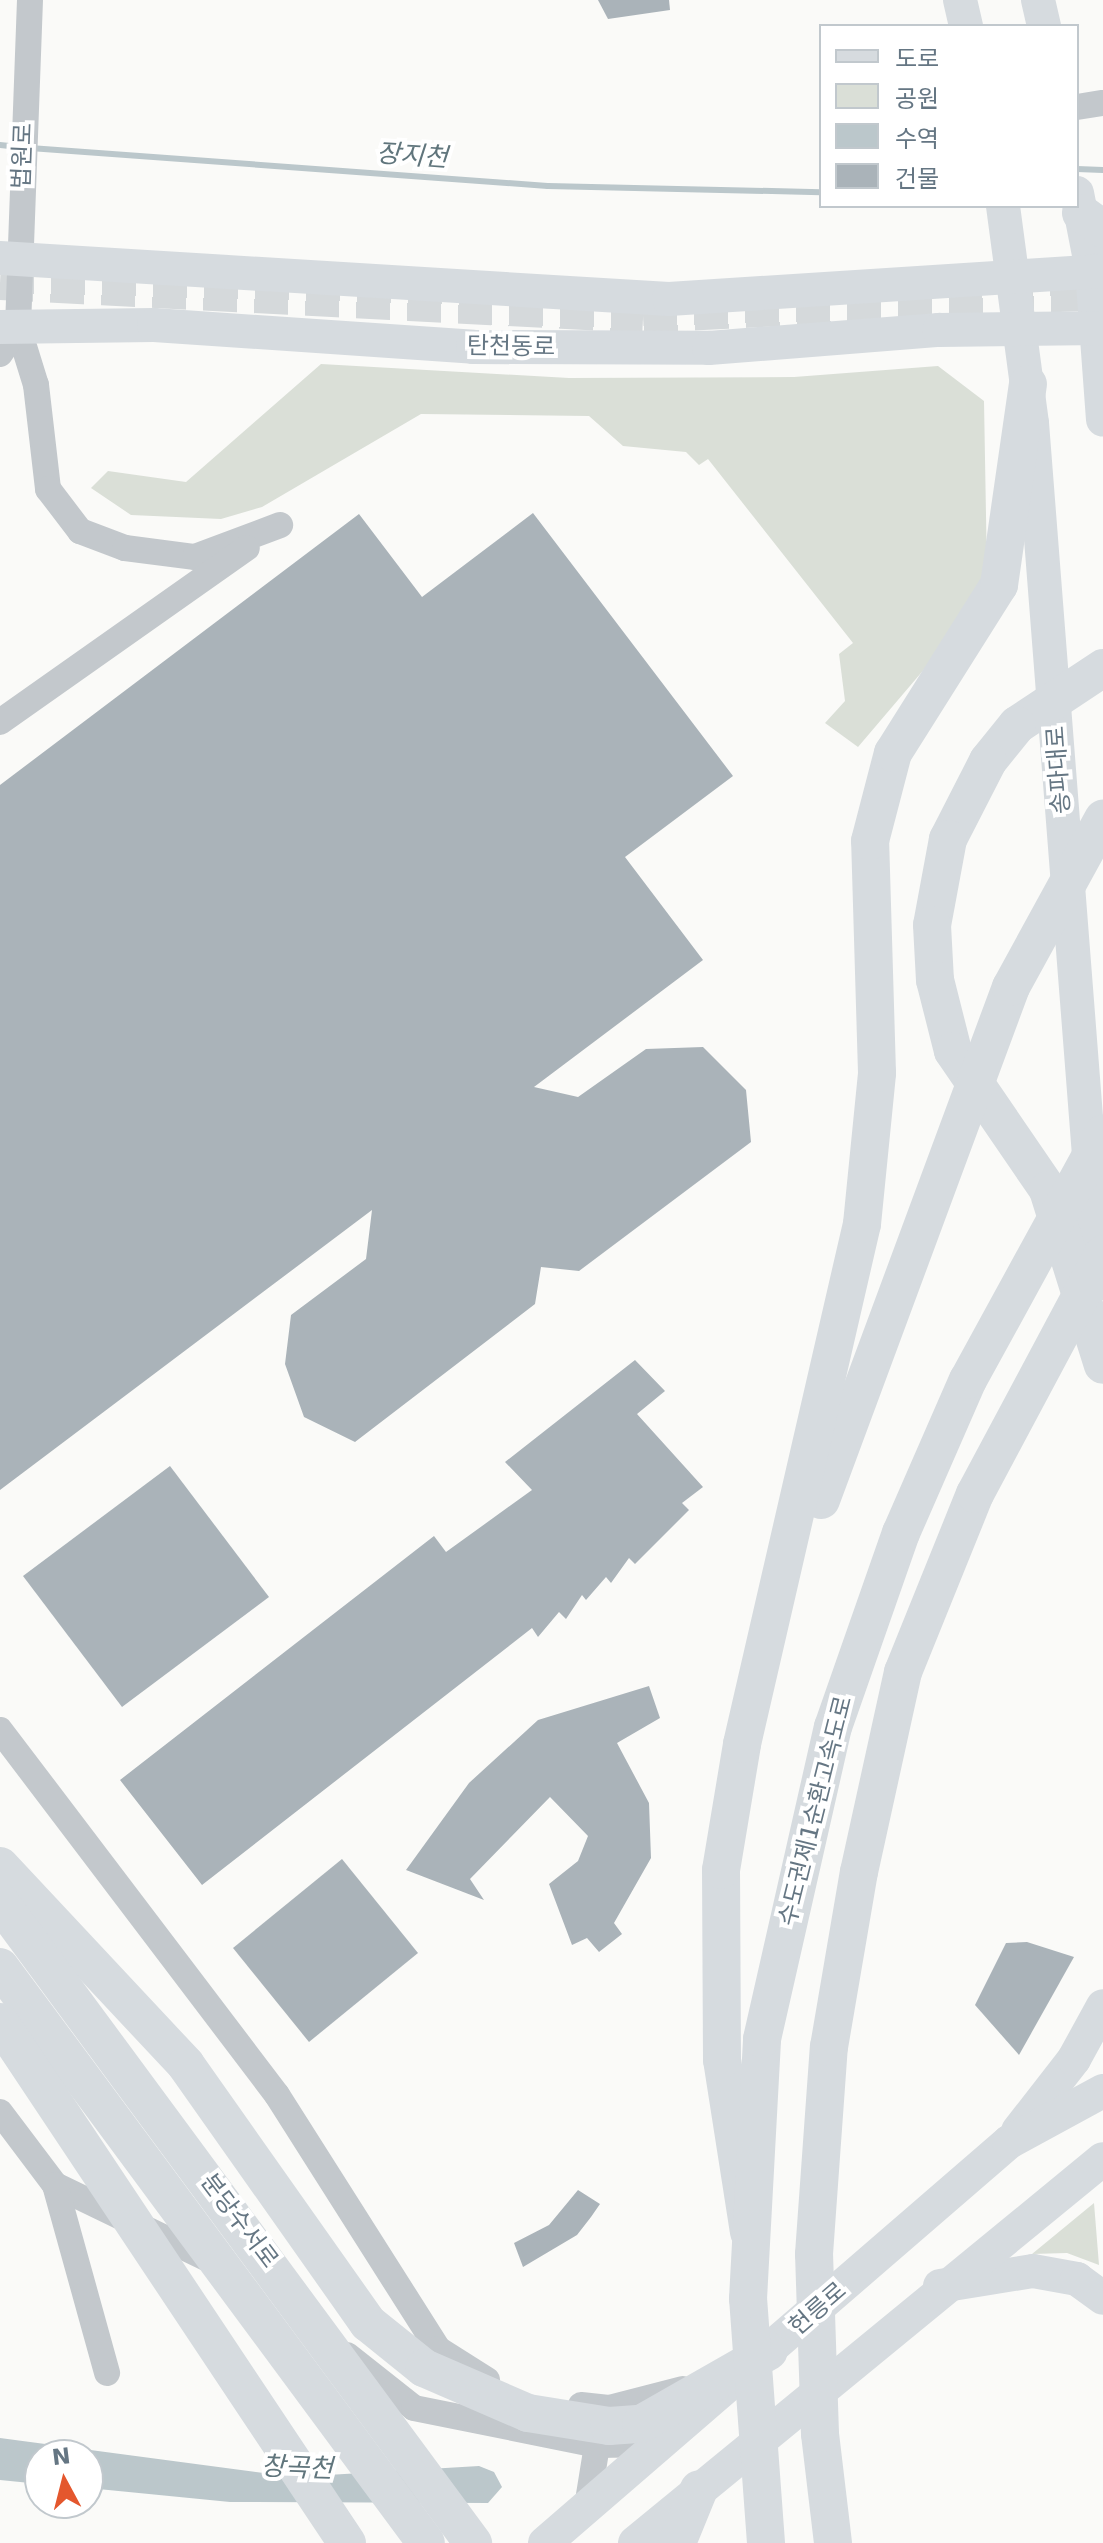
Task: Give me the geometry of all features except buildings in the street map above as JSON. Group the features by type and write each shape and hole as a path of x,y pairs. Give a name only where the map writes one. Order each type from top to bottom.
{"highway":[{"path":"749,2232 722,2060 719,1913 733,1786 862,1224 877,1073 867,894 875,811 903,733 999,585 1028,384"},
{"path":"1103,668 1056,695 1004,740 968,794 943,856 932,925 935,980 957,1061 1048,1190 1103,1365"},
{"path":"764,1648 1021,964 1103,819"},
{"name":"수도권제1순환고속도로","path":"766,2543 748,2306 749,2232 762,2039 833,1727 901,1533 968,1380 1103,1133"},
{"path":"833,2543 820,2434 814,2254 829,2047 903,1672 975,1494 1103,1254"},
{"path":"0,1866 186,2065 368,2323 424,2368 528,2413 609,2426 641,2424 772,2349"},
{"name":"분당수서로","path":"0,1902 473,2543"},
{"name":"분당수서로","path":"0,1967 67,2088 317,2386 426,2543"},
{"path":"0,2022 67,2088 347,2543"},
{"path":"677,2543 699,2489"}],"main road":[{"path":"960,0 966,24"},
{"path":"1038,0 1044,24"},
{"name":"송파대로","path":"1003,208 1028,384 1103,1336"},
{"path":"1087,212 1097,271 1103,420"},
{"path":"10,258 669,299 1012,274 1097,271"},
{"name":"탄천동로","path":"6,336 154,325 473,347 709,348 1022,328 1100,328"},
{"path":"1009,2142 1074,2059 1103,2006"},
{"name":"헌릉로","path":"545,2543 1009,2142 1103,2091"},
{"path":"635,2543 940,2286 1103,2159"},
{"path":"940,2286 1033,2271 1077,2279 1103,2298"}],"street":[{"name":"법원로","path":"0,722 280,525 195,557 125,548 80,531 48,489 38,447 36,385 6,336 10,258 21,196 30,0"},
{"path":"1079,107 1103,103"},
{"path":"0,1730 277,2095 438,2349 513,2396 609,2408 715,2382"},
{"path":"0,2112 55,2185 107,2373"},
{"path":"55,2185 261,2285 414,2408 597,2445 661,2444"},
{"path":"587,2507 597,2445"}],"green space":[{"path":"321,364 569,378 794,377 938,366 984,401 987,572 955,633 858,747 825,723 845,701 839,654 853,643 708,459 699,465 686,452 623,446 589,416 421,414 262,507 221,519 131,515 91,488 108,471 186,482"},
{"path":"1094,2203 1099,2265 1067,2253 1032,2254"}],"water":[{"path":"0,2438 24,2441 24,2482 0,2480"},
{"path":"104,2452 294,2477 479,2466 494,2472 502,2487 488,2503 230,2502 104,2490"}],"pier":[{"path":"735,2531 770,2539 773,2543 719,2543"}],"waterway":[{"name":"장지천","path":"0,145 19,147"},
{"name":"장지천","path":"30,148 548,186 819,192"},
{"name":"장지천","path":"1079,169 1103,170"}],"tunnel":[{"path":"0,283 643,316 1103,293"}],"water label":[{"name":"창곡천","path":"297,2468"}]}
